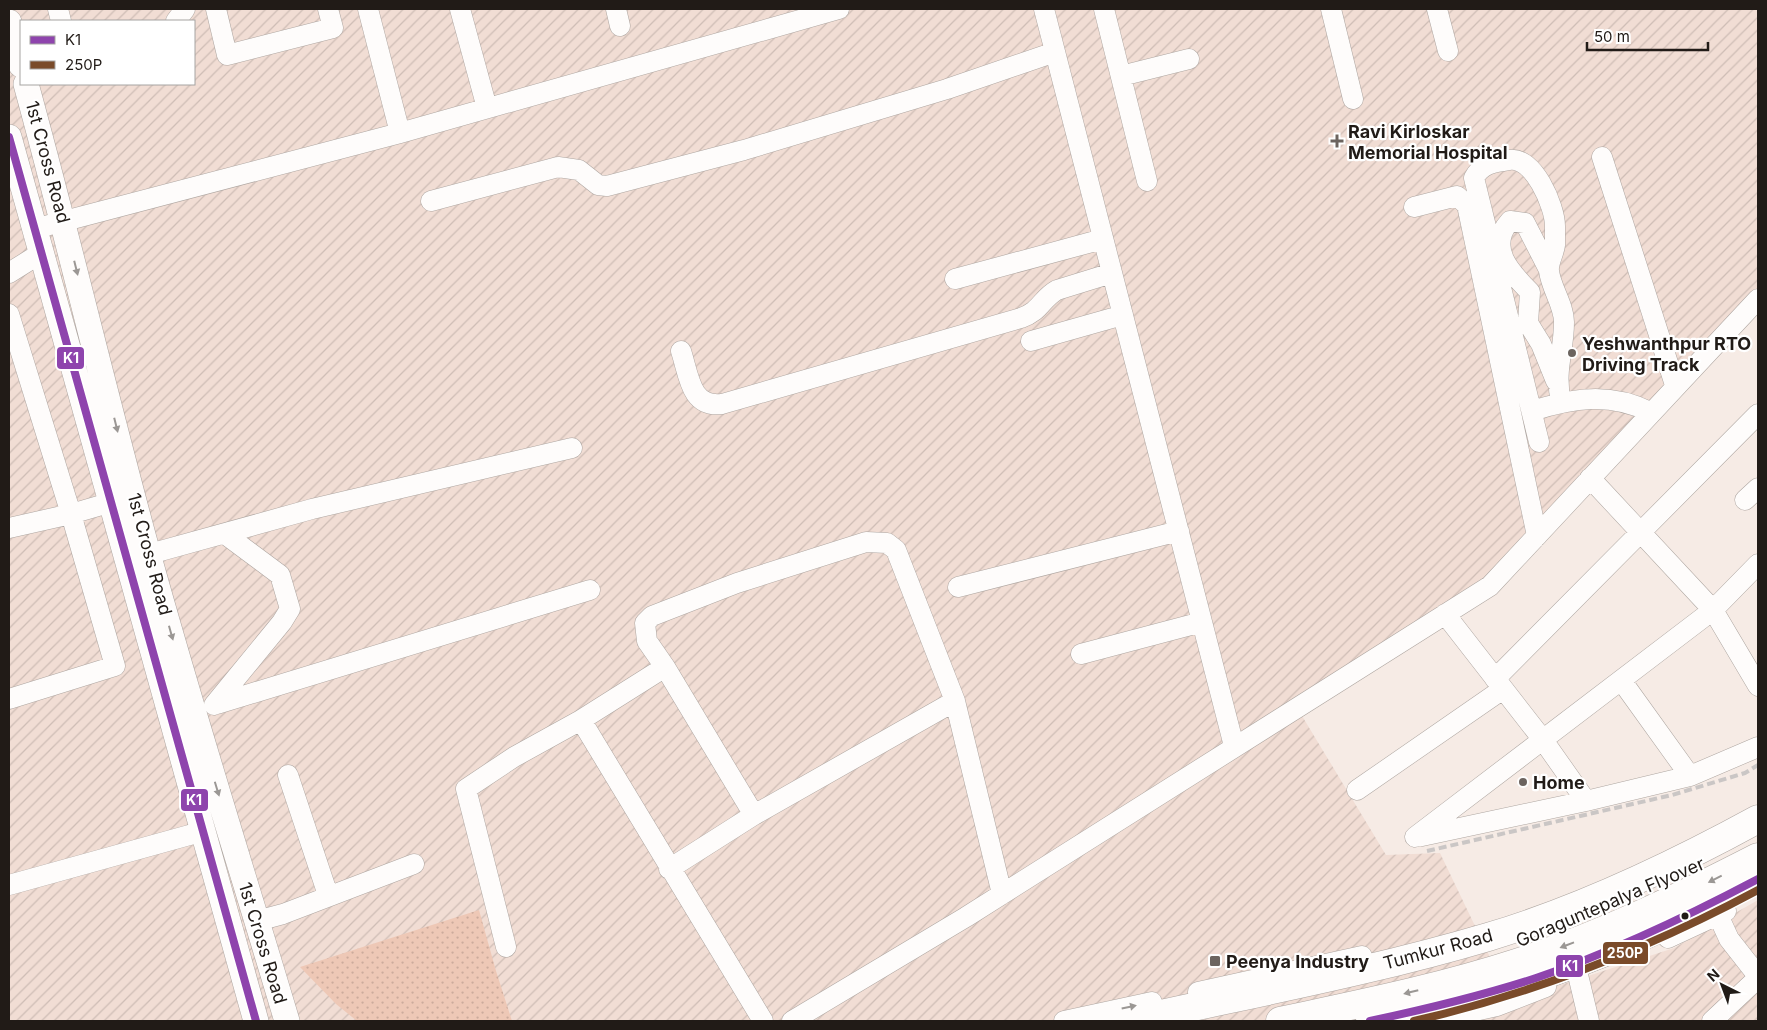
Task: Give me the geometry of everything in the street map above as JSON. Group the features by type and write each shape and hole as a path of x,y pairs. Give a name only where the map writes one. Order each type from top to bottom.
{"highway":[{"name":"Tumkur Road","path":"1129,1021 1383,964 1487,937 1571,908 1662,868 1758,819"},
{"name":"Goraguntepalya Flyover","path":"1195,1021 1352,987 1508,946 1568,924 1636,895 1758,834"},
{"name":"Goraguntepalya Flyover","path":"1280,1021 1453,982 1516,963 1662,905 1758,857"},
{"path":"1370,1021 1505,987 1575,963 1686,917 1758,879"}],"main road":[{"name":"1st Cross Road","path":"9,22 20,60"},
{"name":"1st Cross Road","path":"27,85 64,221 138,557 204,831 256,1021"},
{"name":"1st Cross Road","path":"9,137 112,502 138,557 193,712 286,1021"}],"street":[{"path":"177,20 185,9"},
{"path":"216,9 227,54 333,28 328,9"},
{"path":"368,9 400,132"},
{"path":"460,9 487,108"},
{"path":"34,229 400,132 839,9"},
{"path":"1044,9 1234,746"},
{"path":"1104,9 1147,181"},
{"path":"1331,9 1353,99"},
{"path":"1437,9 1448,51"},
{"path":"431,201 558,167 579,170 598,185 607,186 744,150 938,92 1055,52"},
{"path":"1121,76 1189,59"},
{"path":"1602,157 1675,385"},
{"path":"1539,442 1474,178 1478,170 1490,163 1515,158 1532,170 1550,202 1555,223 1555,246 1548,268"},
{"path":"1414,207 1457,196 1467,205 1537,536"},
{"path":"1510,221 1525,224 1533,235 1548,268 1564,320 1559,392 1543,349 1528,323 1530,292 1511,273 1504,262 1500,243 1504,228 1510,221"},
{"path":"955,279 1103,239"},
{"path":"9,273 41,253"},
{"path":"681,351 693,389 699,399 705,404 722,404 1021,318 1039,308 1050,294 1057,290 1112,272"},
{"path":"792,1021 1002,894 1490,586 1675,385 1758,299"},
{"path":"9,314 71,514 115,666 9,699"},
{"path":"1031,341 1123,315"},
{"path":"1532,411 1559,392 1633,403 1650,412"},
{"path":"1357,790 1499,684 1639,532 1758,414"},
{"path":"138,557 312,509 572,448"},
{"path":"1590,478 1713,610 1758,686"},
{"path":"9,528 71,514 112,502"},
{"path":"958,587 1179,531"},
{"path":"217,704 282,622 290,609 280,575 225,534"},
{"path":"754,815 666,667 647,640 645,623 652,616 737,582 866,542 887,543 896,550 955,701 1002,894"},
{"path":"1758,564 1713,610 1415,837 1586,802 1690,776 1758,747"},
{"path":"193,712 590,590"},
{"path":"1445,614 1543,740 1586,802"},
{"path":"1081,654 1202,622"},
{"path":"506,948 466,789 514,757 581,720 666,667"},
{"path":"1621,680 1690,776"},
{"path":"669,870 754,815 955,701"},
{"path":"581,720 669,870 763,1021"},
{"path":"288,775 328,895"},
{"path":"1064,1021 1398,948 1506,918 1575,894 1679,851 1758,808"},
{"path":"9,885 204,831"},
{"path":"257,921 283,914 328,895 414,864"},
{"path":"1427,1021 1497,1006 1578,975 1698,926 1758,893"},
{"path":"1712,1021 1758,977 1729,939 1718,915"},
{"path":"1578,975 1589,1021"}],"shaded area":[{"path":"9,9 1758,9 1758,312 1496,572 1293,701 1386,855 1440,853 1511,1001 1674,948 1758,900 1758,1021 9,1021"},
{"path":"479,910 512,1021 357,1021 336,1004 300,967"}],"railway":[{"path":"1427,851 1672,795 1745,773 1758,765"}],"transit line":[{"name":"K1","path":"9,137 256,1021"},
{"name":"K1","path":"1370,1021 1433,1007 1515,985 1565,968 1649,933 1758,879"},
{"name":"250P","path":"1414,1021 1504,997 1590,967 1675,931 1758,890"}],"place":[{"name":"Ravi Kirloskar Memorial Hospital","path":"1337,141"},
{"name":"Yeshwanthpur RTO Driving Track","path":"1572,353"},
{"name":"Home","path":"1523,782"},
{"name":"Peenya Industry","path":"1215,961"}]}
